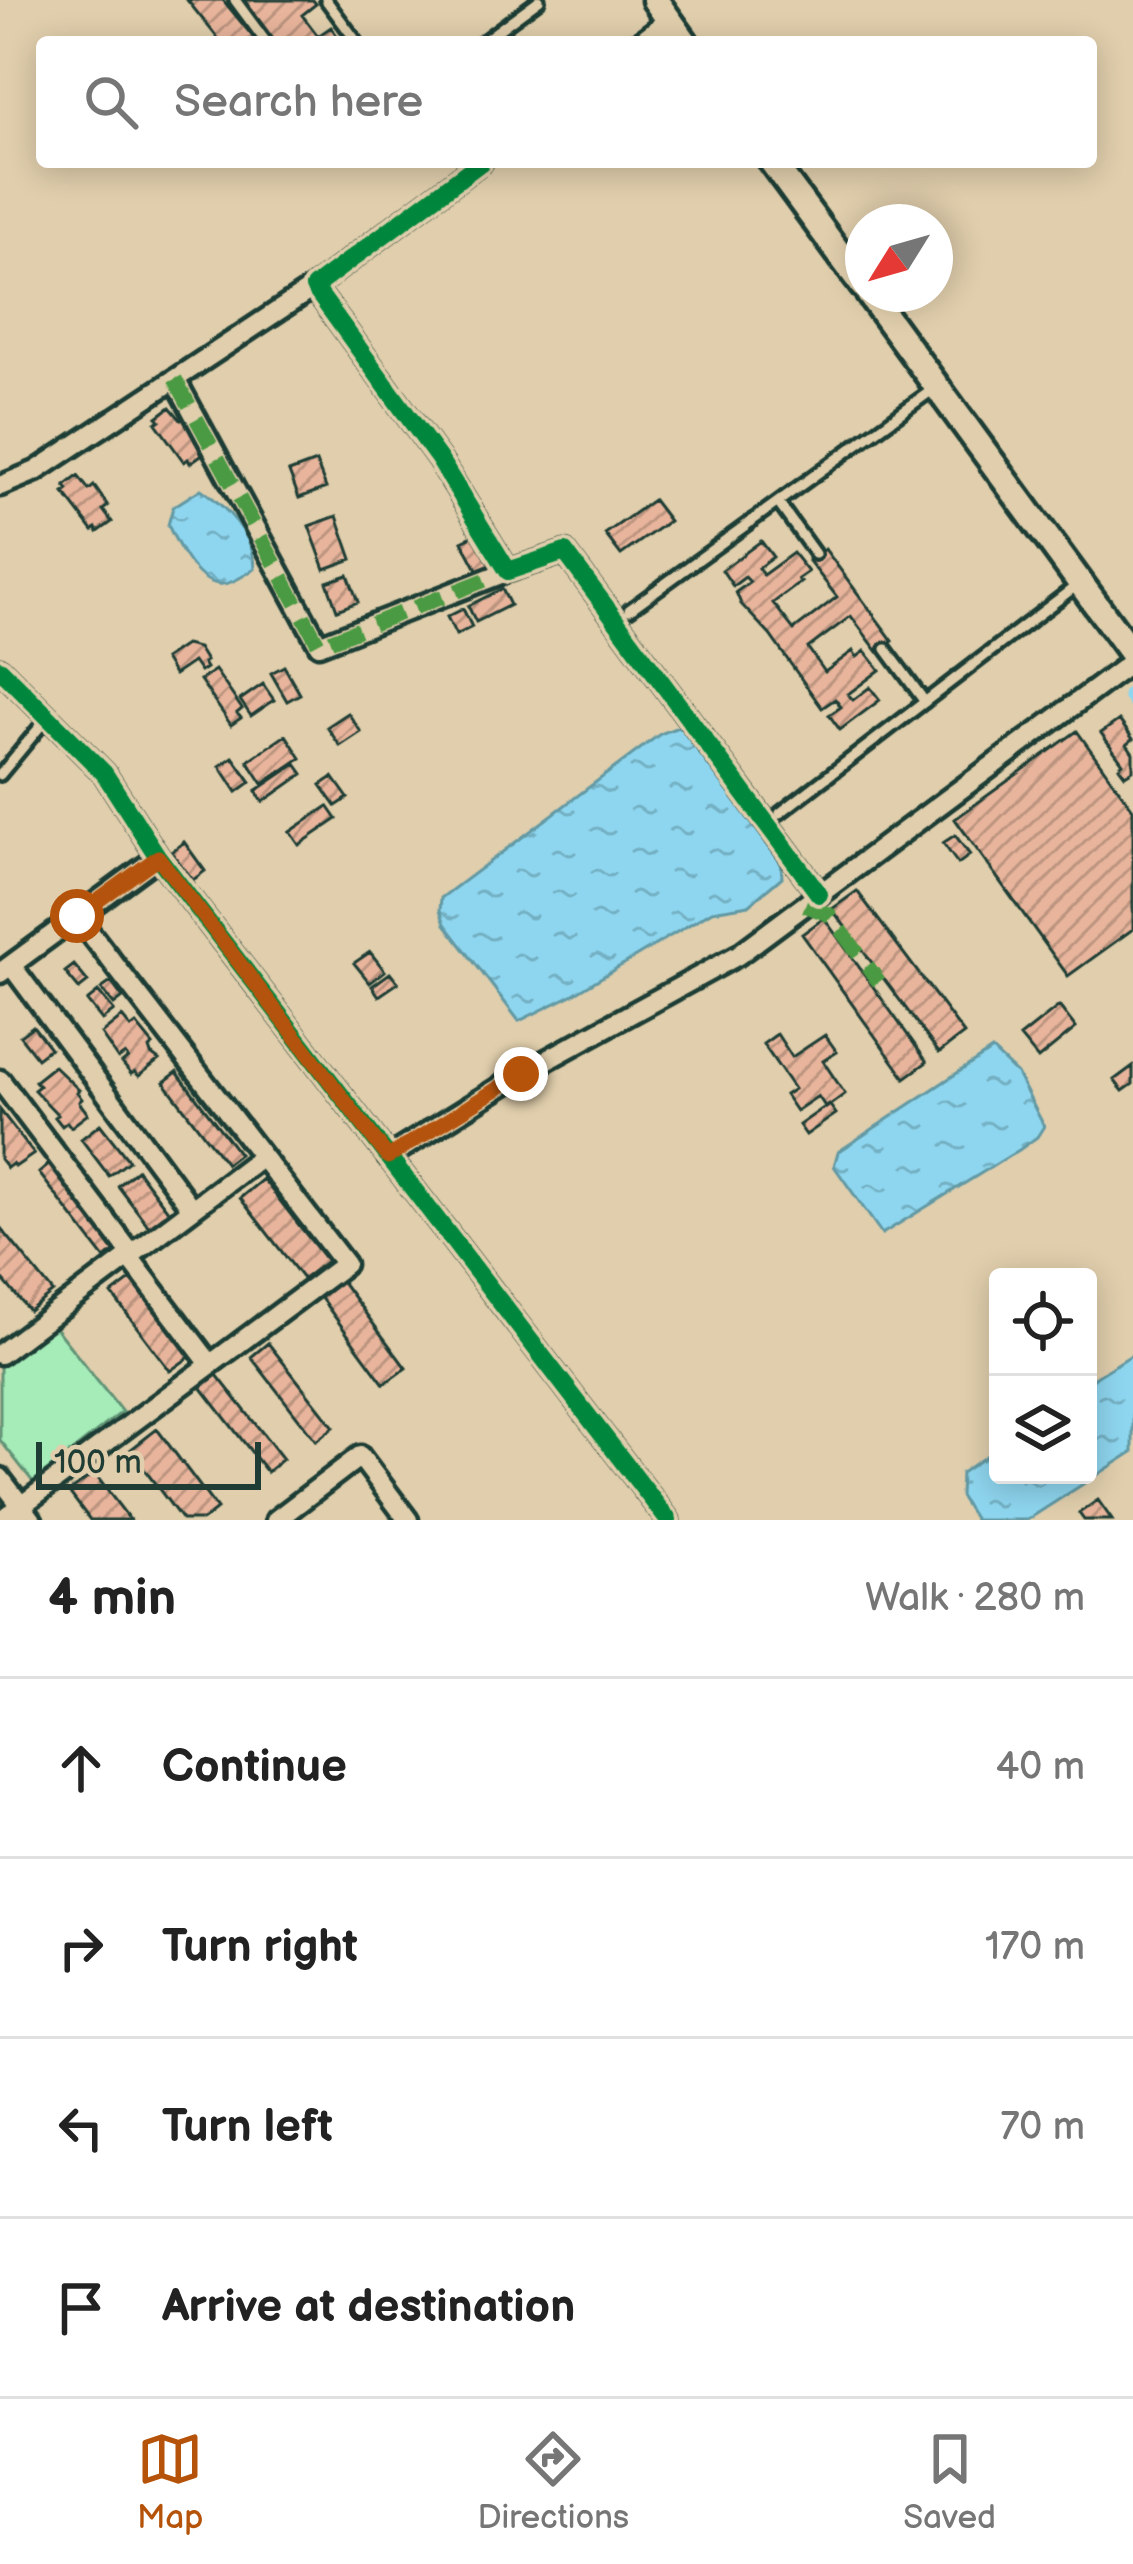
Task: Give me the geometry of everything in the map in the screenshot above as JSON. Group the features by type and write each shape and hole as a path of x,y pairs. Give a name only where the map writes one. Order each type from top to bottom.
{"street":[{"path":"644,36 662,10 681,36"},
{"path":"0,486 36,471 314,287 473,168"},
{"path":"776,168 845,261"},
{"path":"314,287 439,459 508,571"},
{"path":"388,1157 521,1074 737,955 1130,643 882,312"},
{"path":"175,379 319,645 565,552 819,894"},
{"path":"0,669 104,773 158,857 668,1520"},
{"path":"158,857 5,969 193,1209"},
{"path":"2,1520 26,1513 210,1364 345,1264 77,916"},
{"path":"0,1080 210,1364"},
{"path":"0,1354 260,1158"},
{"path":"276,1520 359,1456 408,1520"},
{"path":"0,1478 26,1513"}],"lane":[{"path":"235,0 262,36"},
{"path":"326,0 353,36"},
{"path":"490,36 539,0"},
{"path":"629,610 928,393"},
{"path":"779,504 815,554"},
{"path":"781,813 1072,589"},
{"path":"886,649 925,702"},
{"path":"0,775 48,717"}],"green space":[{"path":"53,1325 122,1412 33,1482 0,1440 0,1367"}],"water":[{"path":"201,489 238,523 250,545 255,569 237,580 218,584 202,576 168,525 173,507"},
{"path":"678,727 694,737 781,863 782,877 749,905 712,911 572,995 519,1021 445,924 441,898 660,734"},
{"path":"992,1050 1017,1074 1044,1126 1019,1150 882,1234 834,1166 838,1152"},
{"path":"1133,1354 1133,1452 1097,1475 1097,1376"},
{"path":"989,1454 989,1484 1083,1484 1027,1520 975,1520 960,1496 961,1473"}],"building":[{"path":"187,0 223,0 252,36 216,36"},
{"path":"238,0 313,0 316,4 302,15 318,36 268,36"},
{"path":"170,407 181,420 186,417 200,437 195,441 204,453 190,463 188,459 184,462 156,423"},
{"path":"316,462 326,488 299,498 289,472"},
{"path":"78,476 89,490 94,486 108,506 103,510 112,522 98,532 64,493 65,486"},
{"path":"653,500 669,521 621,555 605,534"},
{"path":"337,516 352,559 325,569 309,526"},
{"path":"479,533 495,565 479,573 462,541"},
{"path":"761,541 773,557 758,568 763,575 793,553 808,572 773,603 794,630 837,597 809,561 825,549 893,641 878,652 851,616 808,648 825,672 853,651 857,657 865,651 880,670 848,694 853,700 870,687 880,700 840,730 829,715 841,707 835,699 822,708 770,635 741,604 736,592 750,582 745,577 733,586 722,570"},
{"path":"348,575 358,602 337,610 327,582"},
{"path":"502,589 510,605 476,622 468,606"},
{"path":"463,609 472,627 456,635 447,617"},
{"path":"185,645 198,648 206,668 200,672 193,662 174,675 164,659"},
{"path":"284,666 300,694 287,701 271,673"},
{"path":"215,670 242,709 237,713 241,718 231,725 200,680"},
{"path":"263,684 274,700 251,716 240,700"},
{"path":"348,713 361,732 340,746 327,727"},
{"path":"1119,720 1133,739 1127,744 1133,753 1133,770 1125,775 1119,767 1123,763 1101,733"},
{"path":"1077,731 1133,809 1133,929 1068,976 955,819"},
{"path":"286,735 301,758 263,784 248,761"},
{"path":"233,757 251,782 237,792 220,766"},
{"path":"296,764 303,774 263,802 256,791"},
{"path":"333,777 348,798 336,806 321,785"},
{"path":"328,806 337,819 299,845 290,832"},
{"path":"955,835 970,855 958,864 943,843"},
{"path":"184,842 205,871 193,880 171,852"},
{"path":"857,891 964,1034 939,1053 832,909"},
{"path":"824,918 927,1062 905,1078 802,934"},
{"path":"370,952 385,971 370,983 354,963"},
{"path":"74,965 88,982 79,989 65,972"},
{"path":"390,973 398,983 379,996 372,986"},
{"path":"111,982 123,998 114,1005 101,989"},
{"path":"98,992 114,1011 102,1020 87,1001"},
{"path":"1059,1006 1076,1028 1038,1059 1020,1037"},
{"path":"122,1017 131,1028 136,1024 159,1060 139,1076 131,1074 122,1063 128,1058 125,1054 118,1059 101,1034"},
{"path":"33,1026 50,1048 37,1058 20,1036"},
{"path":"777,1034 792,1057 825,1035 837,1052 823,1061 845,1094 826,1108 818,1096 796,1111 785,1095 794,1089 763,1044"},
{"path":"54,1066 79,1090 79,1102 88,1114 71,1127 67,1122 62,1126 34,1090 39,1086 35,1081"},
{"path":"1133,1066 1133,1084 1123,1091 1114,1080"},
{"path":"177,1072 239,1154 226,1164 164,1082"},
{"path":"829,1104 836,1114 806,1135 799,1125"},
{"path":"0,1110 34,1154 15,1167 7,1168 0,1159"},
{"path":"100,1124 129,1161 109,1176 81,1139"},
{"path":"51,1163 118,1249 105,1259 39,1173"},
{"path":"137,1170 169,1212 149,1227 118,1186"},
{"path":"263,1179 327,1261 303,1279 240,1198"},
{"path":"0,1227 53,1292 29,1311 0,1276"},
{"path":"137,1275 195,1353 170,1371 112,1294"},
{"path":"340,1279 406,1368 384,1384 318,1294"},
{"path":"268,1343 334,1427 316,1441 251,1357"},
{"path":"217,1375 283,1459 267,1472 201,1387"},
{"path":"157,1429 217,1509 203,1520 182,1520 130,1450"},
{"path":"94,1473 130,1520 90,1520 69,1492"},
{"path":"1098,1500 1112,1520 1084,1520 1079,1513"}],"waterway":[{"path":"1130,695 1133,700"}],"marked path":[{"path":"175,379 319,645 508,571"},
{"path":"805,905 830,915 879,982"}],"cycle path":[{"path":"473,168 314,287 439,459 508,571 565,552 819,894"},
{"path":"0,669 104,773 158,857 668,1520"}],"route":[{"path":"77,916 158,857 388,1157 521,1074"}]}
